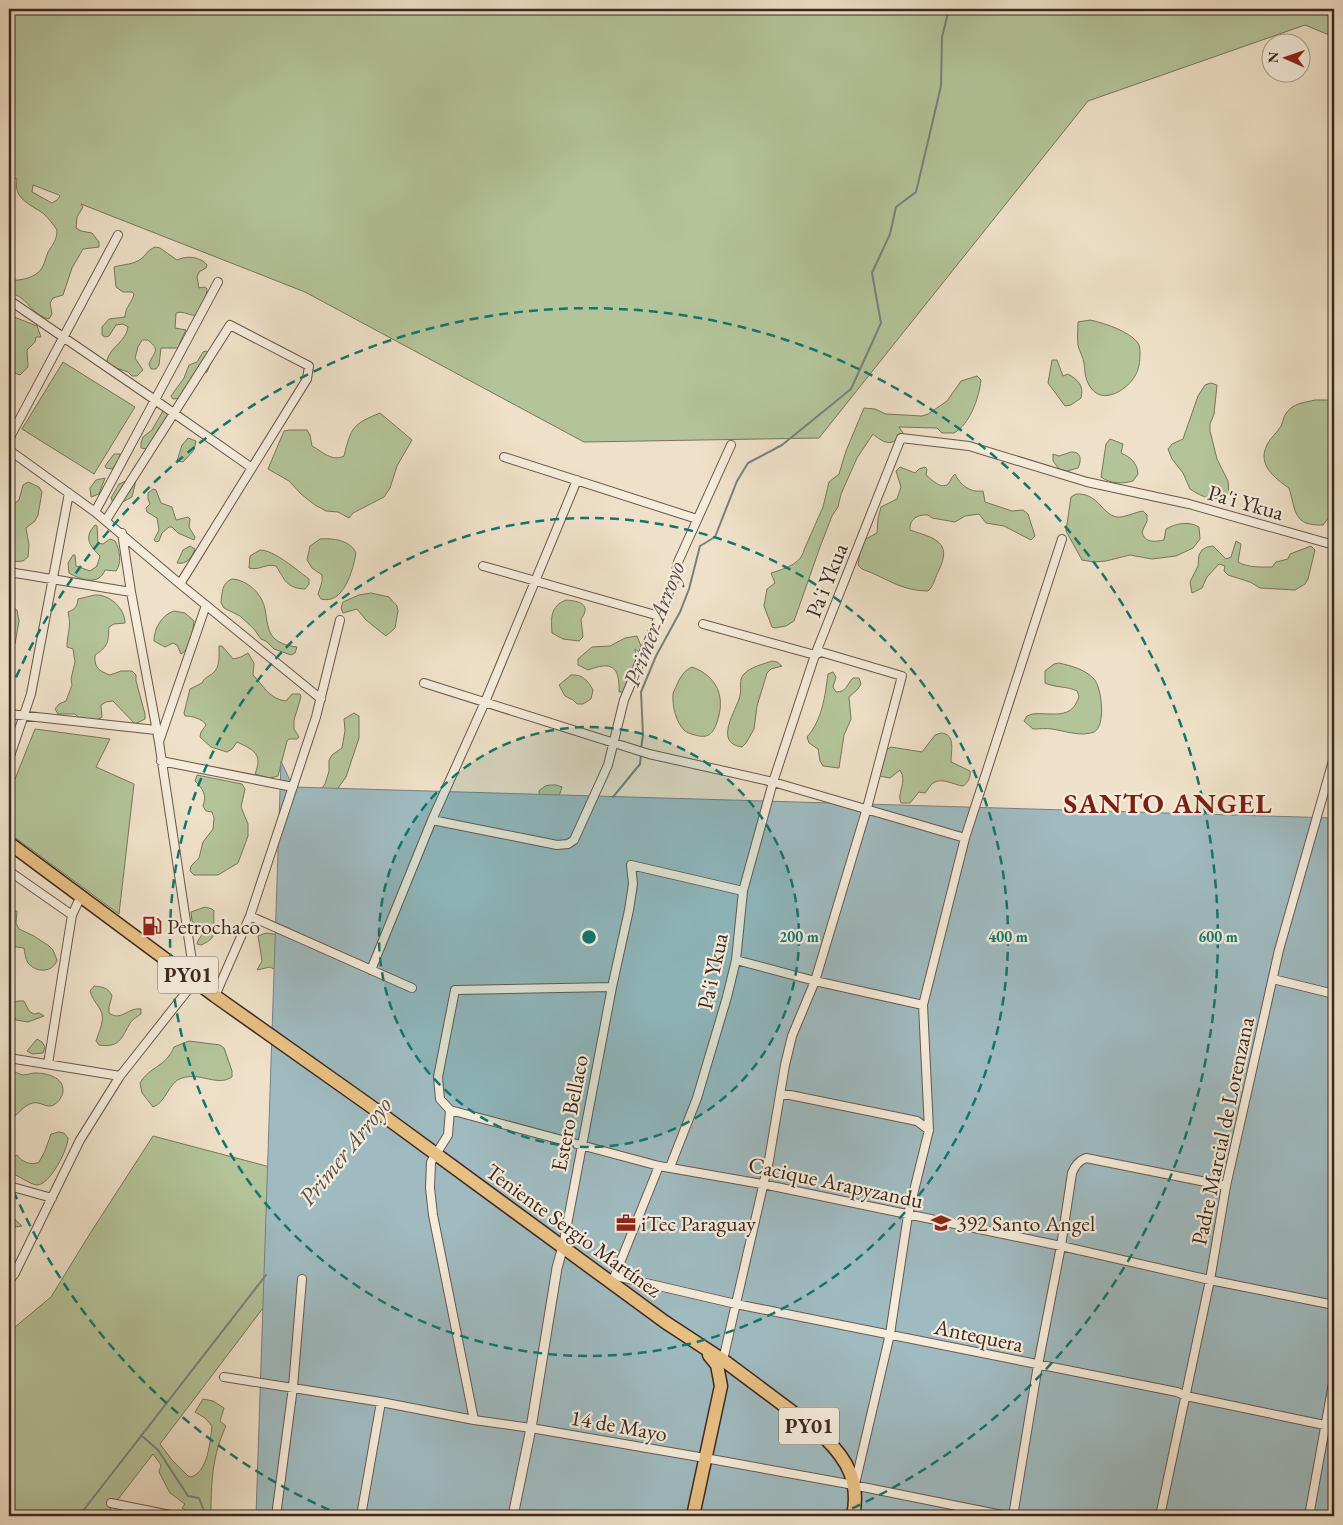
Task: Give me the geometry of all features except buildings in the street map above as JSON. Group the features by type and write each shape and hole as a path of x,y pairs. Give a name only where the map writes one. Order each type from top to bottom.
{"highway":[{"name":"PY01","path":"9,843 215,996"},
{"name":"Teniente Sergio Martínez","path":"215,996 563,1246 614,1279 665,1322 723,1360"},
{"path":"665,1322 711,1357 717,1364 721,1386"},
{"name":"PY01","path":"723,1360 794,1413 836,1450 851,1474 856,1502 853,1516"},
{"path":"692,1516 721,1386 724,1381 731,1378 742,1380 800,1420"}],"street":[{"path":"9,440 118,235"},
{"path":"96,512 218,282"},
{"path":"9,300 252,468"},
{"path":"106,520 230,325 309,366 307,379 180,584"},
{"name":"Pa'i Ykua","path":"670,1167 702,1081 736,960 743,891 773,782 815,655 901,438 969,446 1087,482 1189,504 1334,545"},
{"path":"432,820 558,845 568,844 574,840 608,765 624,700 674,580 678,562 731,445"},
{"path":"9,450 96,512 180,584 321,699"},
{"path":"504,457 697,519"},
{"path":"371,970 432,820 485,702 577,480"},
{"path":"9,759 25,716 35,676 69,493"},
{"path":"9,1281 15,1273 80,1140 120,1076 195,980 158,742 122,533"},
{"path":"854,1486 890,1334 908,1215 929,1130 923,1005 965,838 1062,540"},
{"path":"483,566 659,616"},
{"path":"9,572 131,592"},
{"path":"158,742 206,605"},
{"path":"215,996 250,916 293,787 321,699 340,620"},
{"path":"703,624 815,655 821,652 902,676 867,808 815,981 792,1036 769,1160 723,1360"},
{"path":"424,683 646,753 773,782 965,838"},
{"path":"9,714 156,730"},
{"name":"Padre Marcial de Lorenzana","path":"1160,1516 1210,1280 1226,1186 1279,950 1334,757"},
{"path":"161,761 293,787"},
{"name":"Estero Bellaco","path":"513,1516 531,1428 557,1268 583,1145 612,986 629,910 633,884 631,865 743,891"},
{"path":"9,871 72,915"},
{"path":"48,1064 72,915 81,896"},
{"path":"250,916 412,988"},
{"path":"736,960 815,981 923,1005"},
{"path":"1273,978 1334,994"},
{"path":"474,1420 433,1215 430,1188 431,1162 448,1135 450,1110 440,1099 438,1077 455,990 612,986"},
{"path":"9,1058 120,1076"},
{"path":"780,1096 790,1095 917,1122 929,1130"},
{"name":"Cacique Arapyzandu","path":"450,1110 659,1166 762,1184 1334,1305"},
{"path":"1013,1516 1038,1365 1061,1246 1072,1173 1080,1161 1086,1158 1226,1186"},
{"path":"614,1279 659,1166"},
{"path":"9,1186 52,1198"},
{"path":"276,1516 293,1387 302,1278"},
{"name":"Antequera","path":"614,1279 1177,1392 1186,1396 1334,1427"},
{"name":"14 de Mayo","path":"224,1377 293,1387 474,1420 705,1458 1007,1516"},
{"path":"1309,1516 1334,1378"},
{"path":"361,1516 382,1402"},
{"path":"111,1503 169,1516 187,1516"}],"green space":[{"path":"9,9 1334,9 1334,37 1305,25 1285,32 1260,32 1260,41 1088,101 819,438 584,442 305,292 81,204 83,207 77,217 76,228 92,233 99,242 99,247 83,249 72,268 63,295 53,298 50,303 52,314 49,319 44,318 10,291 9,284 10,280 28,278 39,271 53,244 57,230 44,214 28,204 20,196 16,186 17,179 9,175","holes":["33,185 60,196 52,203 32,192"]},
{"path":"155,247 160,248 177,260 193,258 204,262 207,265 206,268 199,272 197,277 199,288 205,287 207,289 206,296 198,315 182,312 176,313 175,328 186,330 178,348 161,348 159,365 156,369 151,369 149,364 155,349 148,340 142,340 135,358 143,370 137,376 132,376 128,372 110,366 107,360 124,337 128,327 123,324 116,325 109,336 105,337 102,335 102,327 109,319 125,317 126,310 134,294 132,292 123,292 116,287 114,267 136,262"},
{"path":"9,315 37,326 41,337 36,337 35,342 27,350 28,367 20,375 9,371"},
{"path":"1090,320 1123,331 1134,339 1139,346 1140,360 1136,373 1126,386 1114,394 1102,395 1096,393 1086,379 1078,345 1078,322"},
{"path":"203,352 211,353 213,358 207,372 199,376 181,398 173,399 171,396 184,378 189,365 197,362"},
{"path":"1052,360 1057,360 1063,376 1068,374 1081,386 1081,398 1071,405 1065,406 1048,383"},
{"path":"63,362 135,407 94,474 22,429"},
{"path":"977,376 981,380 973,410 965,423 954,433 942,433 937,428 899,427 903,433 892,442 885,442 873,434 857,458 841,494 838,507 832,516 820,547 794,621 786,626 772,627 764,606 767,589 775,583 771,573 791,565 802,555 823,507 829,482 839,474 846,451 864,408 875,409 886,414 922,416 947,401 961,381"},
{"path":"1211,383 1217,385 1210,431 1217,459 1228,481 1229,493 1215,499 1199,495 1190,489 1183,473 1172,459 1168,449 1172,444 1183,439 1198,396 1205,385"},
{"path":"1315,400 1334,400 1334,489 1330,516 1323,525 1306,523 1297,516 1289,488 1273,475 1264,458 1267,445 1281,426 1284,416 1288,411 1298,404"},
{"path":"164,409 171,415 147,449 141,448 143,437 152,430"},
{"path":"380,413 412,440 397,466 390,488 384,497 353,513 349,518 338,512 326,511 315,505 289,481 268,469 284,431 307,430 312,446 328,456 340,458 344,456 354,428 364,420"},
{"path":"188,438 196,441 194,450 183,462 177,461 182,445"},
{"path":"1110,439 1123,444 1121,453 1135,463 1138,474 1133,481 1117,483 1101,477 1106,444"},
{"path":"1071,452 1077,453 1080,457 1078,468 1067,471 1059,469 1053,461 1053,454 1059,456"},
{"path":"114,454 120,454 119,460 112,469 106,468 105,466"},
{"path":"900,467 915,473 925,467 927,469 926,475 942,486 948,484 955,474 966,487 974,491 983,491 985,502 1012,511 1023,510 1028,514 1035,536 1031,540 1004,526 986,523 979,514 965,516 955,522 921,515 913,520 910,530 938,542 944,553 939,570 928,591 910,589 862,569 858,565 862,541 877,533 881,507 897,499 901,487 896,471"},
{"path":"137,476 132,497 119,504 113,503 111,498 119,484"},
{"path":"105,478 99,494 91,497 90,488 96,480"},
{"path":"28,482 39,487 42,492 38,515 35,521 26,528 29,545 28,557 23,561 9,562 9,497 15,503 19,500 23,485"},
{"path":"153,489 156,490 161,503 172,507 176,520 188,517 190,519 189,527 195,537 194,540 169,527 162,533 159,541 156,542 154,540 159,530 157,518 147,512 146,508 150,504 148,493"},
{"path":"1076,494 1090,497 1107,512 1117,517 1143,511 1147,515 1147,521 1142,532 1143,536 1148,540 1164,540 1166,529 1174,525 1187,523 1199,527 1200,539 1193,548 1176,556 1152,559 1130,555 1106,561 1082,560 1066,531 1071,497"},
{"path":"95,525 97,526 98,543 103,544 110,539 115,541 120,560 118,568 116,571 105,570 99,578 94,580 79,578 69,573 68,563 73,555 75,555 76,566 90,571 97,566 100,556 89,542 89,534"},
{"path":"320,539 330,539 345,543 350,545 356,553 346,585 336,597 329,599 321,599 318,594 322,575 312,568 307,560 310,546"},
{"path":"1236,541 1241,544 1238,562 1255,567 1272,567 1276,562 1288,559 1290,554 1311,546 1315,550 1308,579 1305,584 1295,590 1260,588 1250,582 1228,575 1224,571 1225,566 1219,564 1207,577 1202,588 1192,593 1190,582 1198,566 1199,555 1202,550 1213,546 1226,559 1231,557"},
{"path":"190,546 195,549 191,557 184,563 177,563 183,550"},
{"path":"260,550 272,553 285,561 309,579 309,584 305,589 290,585 276,566 269,565 256,569 249,568 250,556"},
{"path":"232,579 249,585 257,593 265,609 270,633 277,641 297,647 295,653 291,655 274,649 261,639 254,629 240,616 224,608 221,603 223,588"},
{"path":"371,593 389,597 397,606 395,628 386,636 366,620 357,609 343,613 341,608 343,602 359,595"},
{"path":"95,595 111,599 119,607 124,617 125,623 114,624 109,627 107,643 95,655 95,663 103,672 110,675 121,671 132,671 136,675 145,719 135,724 113,701 101,705 102,717 97,720 80,719 75,714 58,714 55,709 59,704 66,701 72,685 71,679 75,662 73,649 67,647 68,612 75,607 78,599"},
{"path":"566,600 579,602 585,607 581,619 583,637 579,641 563,639 552,633 554,609"},
{"path":"9,605 17,610 19,621 15,644 10,642 9,644"},
{"path":"174,611 185,613 194,621 189,644 187,649 181,654 177,645 173,643 165,647 154,641 155,631 160,623"},
{"path":"637,636 641,646 639,652 635,649 634,665 625,692 619,692 618,676 613,668 603,666 588,670 578,665 578,659 592,647 610,646 625,638"},
{"path":"219,646 222,646 233,659 248,653 254,663 253,675 275,698 286,701 292,694 300,694 301,697 294,720 294,729 299,737 287,741 278,776 270,778 255,774 258,762 257,757 252,750 237,742 227,752 211,747 200,737 206,725 205,723 197,718 185,716 184,713 190,689 202,683 217,669"},
{"path":"772,661 782,666 771,669 767,673 757,706 754,729 742,747 733,744 729,739 728,733 731,718 740,696 742,676 750,669"},
{"path":"1059,663 1082,670 1094,679 1097,684 1102,707 1100,722 1094,732 1078,734 1050,729 1033,729 1024,721 1027,716 1032,714 1061,714 1072,709 1076,704 1079,696 1077,691 1045,683 1045,671 1054,664"},
{"path":"692,667 708,676 720,696 720,713 714,730 707,736 691,734 685,731 679,723 674,709 673,694 675,689 683,674"},
{"path":"833,672 836,677 833,687 836,692 844,689 853,678 859,678 861,684 849,697 851,719 844,735 839,768 823,766 818,749 809,743 807,737 819,716 824,700 828,674"},
{"path":"571,675 585,679 593,690 591,699 583,704 577,704 565,696 559,685"},
{"path":"354,713 359,716 359,738 346,777 336,791 314,798 325,784 329,771 329,760 332,755 342,748 345,731 344,719"},
{"path":"35,729 110,739 96,767 134,784 119,914 9,833 9,794"},
{"path":"941,733 949,736 951,740 951,762 970,771 968,782 963,786 937,781 925,793 919,792 910,803 901,803 900,795 903,779 900,770 890,778 879,776 883,752 891,747 922,752 935,735"},
{"path":"197,775 242,784 245,789 241,807 248,824 248,836 238,863 218,875 194,875 190,871 191,866 199,858 203,842 213,829 214,818 212,812 206,811 203,806 204,795 195,781"},
{"path":"545,786 562,787 558,799 540,808 539,791"},
{"path":"205,907 214,911 214,931 211,939 201,945 197,944 203,930 192,921 191,912"},
{"path":"9,911 17,911 16,923 19,929 34,936 53,950 57,960 52,967 44,970 35,969 27,961 24,948 9,946"},
{"path":"266,933 281,935 281,973 270,967 257,970 262,961 258,936"},
{"path":"94,986 105,988 109,991 112,996 109,1013 113,1015 117,1016 132,1010 141,1009 141,1014 131,1022 115,1044 99,1045 96,1041 101,1025 102,1013 90,991"},
{"path":"24,1001 29,1011 34,1014 39,1013 44,1016 28,1022 16,1020 13,1014 14,1002"},
{"path":"37,1039 45,1047 43,1053 32,1054 27,1051"},
{"path":"189,1041 220,1045 224,1048 232,1071 232,1077 221,1081 196,1077 182,1078 177,1080 161,1101 153,1107 142,1093 140,1083 148,1073 167,1059 174,1047"},
{"path":"9,1070 23,1075 39,1073 54,1077 63,1086 62,1096 52,1106 36,1103 29,1104 9,1121"},
{"path":"64,1133 68,1138 65,1150 53,1173 42,1183 34,1185 9,1172 9,1160 17,1155 27,1163 39,1162 51,1134"},
{"path":"153,1136 323,1181 276,1291 160,1444 172,1460 188,1476 191,1477 197,1474 205,1463 212,1426 205,1418 195,1412 203,1399 213,1401 224,1408 220,1421 226,1426 221,1437 213,1470 211,1516 196,1516 182,1508 185,1504 170,1493 159,1472 161,1465 153,1454 105,1516 9,1516 9,1332 51,1297"},
{"path":"9,1214 22,1226 9,1228"}],"water":[{"path":"281,761 293,787 1334,818 1334,1516 256,1516"}],"waterway":[{"name":"Primer Arroyo","path":"641,749 643,735 641,692 656,656 680,612 689,589 700,546 715,537 737,481 748,463 782,445 851,389 881,323 872,273 890,234 896,207 916,192 941,86 942,37 949,9"},
{"name":"Primer Arroyo","path":"613,797 640,764 641,754"},
{"name":"Primer Arroyo","path":"79,1516 266,1275"},
{"path":"141,1435 158,1450 188,1496 199,1498 206,1516"}],"place":[{"name":"Petrochaco","path":"152,926"},
{"name":"iTec Paraguay","path":"626,1223"},
{"name":"392 Santo Angel","path":"941,1223"}],"district":[{"name":"SANTO ANGEL","path":"1168,803"}]}
